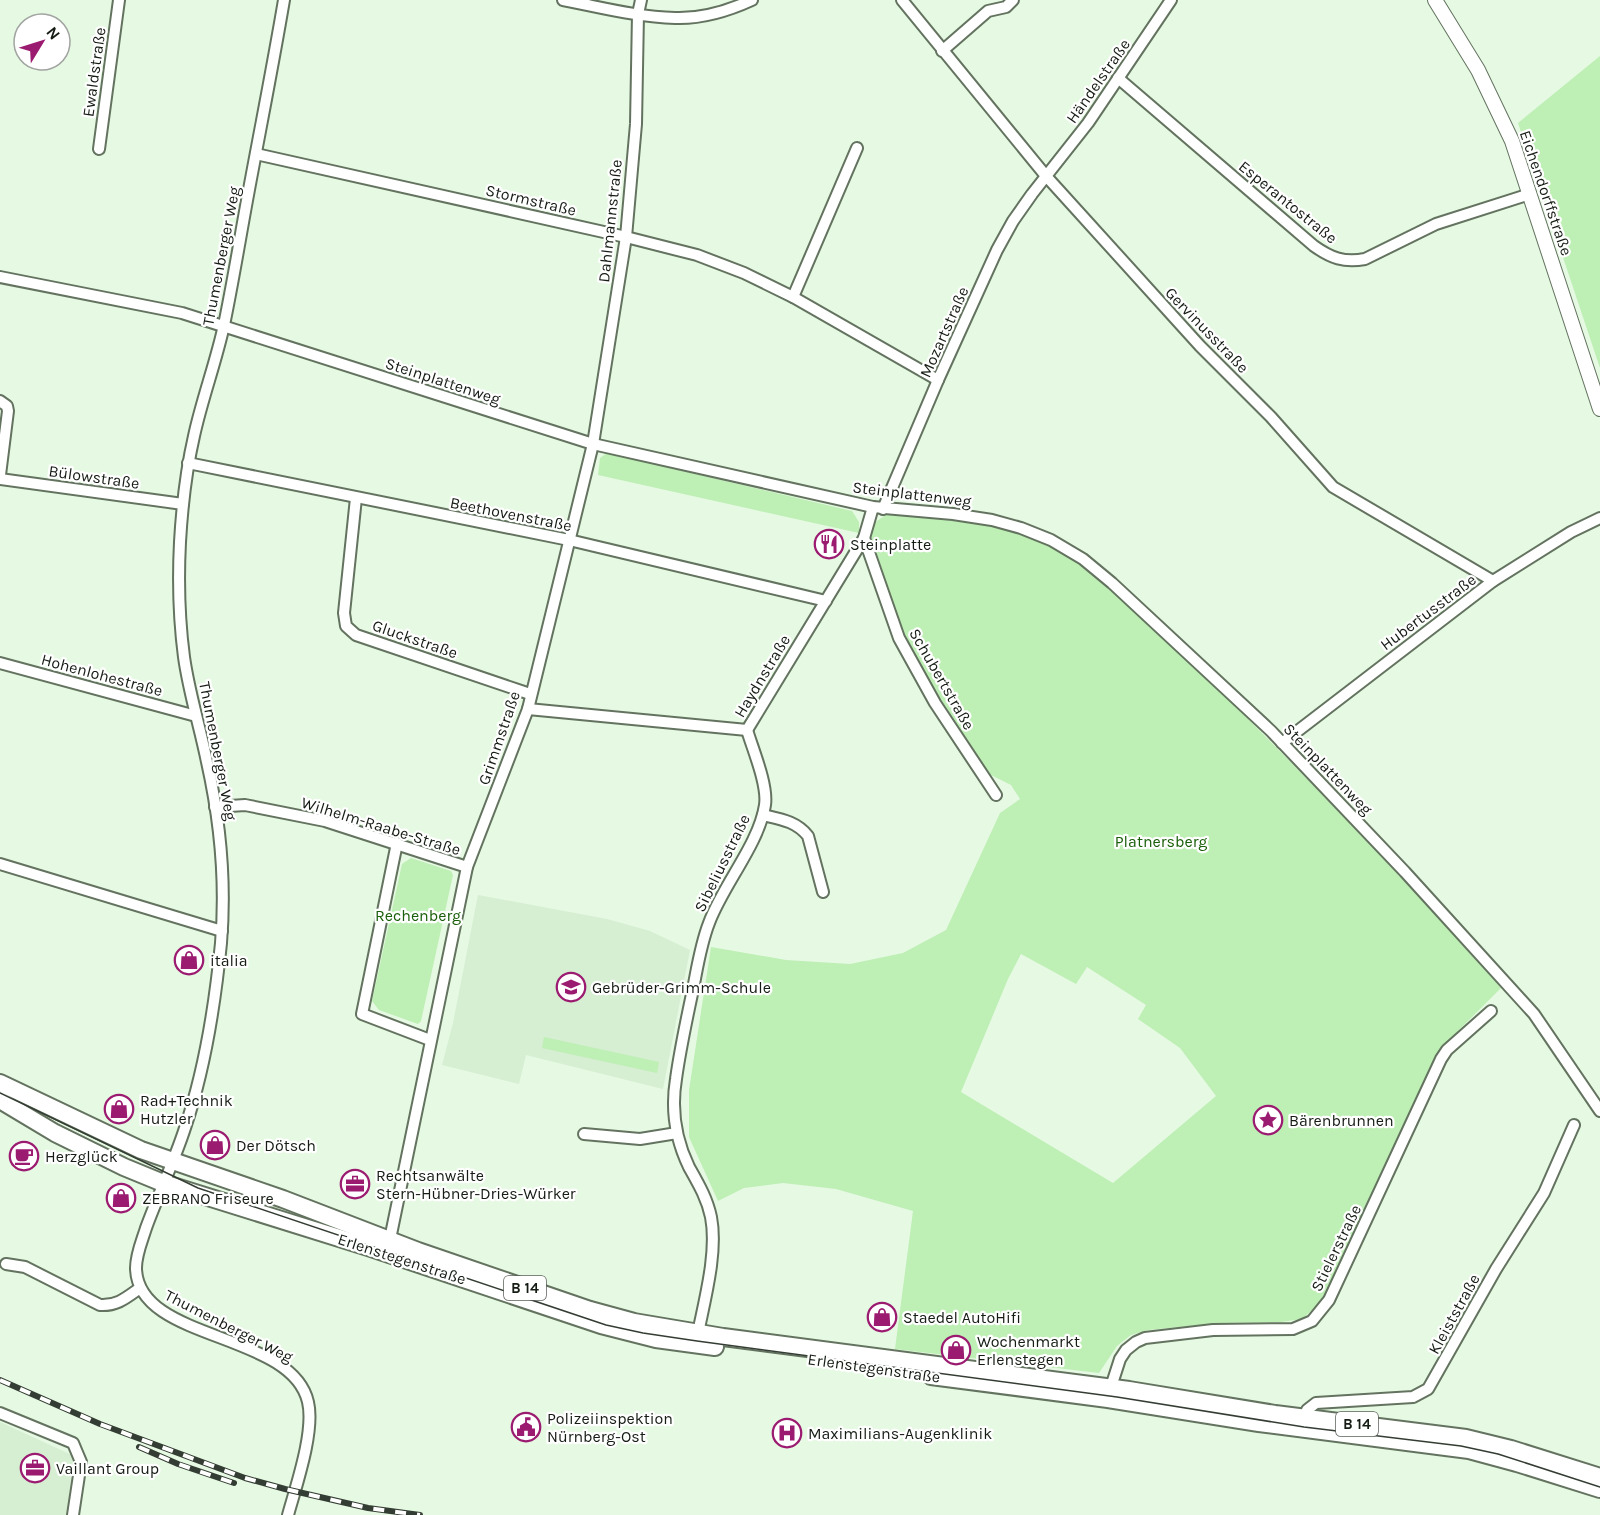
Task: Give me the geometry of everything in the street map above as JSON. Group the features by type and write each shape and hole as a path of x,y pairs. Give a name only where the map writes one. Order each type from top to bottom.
{"main road":[{"name":"B 14","path":"0,1083 113,1138 172,1161"},
{"name":"B 14","path":"0,1100 63,1137 163,1183"},
{"name":"Erlenstegenstraße","path":"172,1161 304,1206 388,1247"},
{"name":"Erlenstegenstraße","path":"163,1183 388,1247 601,1325 656,1339 697,1339 1109,1393 1304,1423 1469,1450 1600,1489"},
{"name":"Erlenstegenstraße","path":"1304,1423 1476,1440 1600,1477"}],"street":[{"name":"Ewaldstraße","path":"99,149 119,0"},
{"name":"Thumenberger Weg","path":"284,0 224,327 188,462 180,543 180,622 189,686 208,764 220,854 222,931 215,993 202,1070 184,1132 137,1254 136,1268 140,1288 149,1301 166,1313 280,1365 300,1384 307,1398 310,1419 288,1515"},
{"path":"563,0 638,14 676,18 701,16 727,10 752,0"},
{"name":"Dahlmannstraße","path":"593,444 627,237 636,124 638,14 641,0"},
{"name":"Gervinusstraße","path":"902,0 1046,176 1200,346 1271,417 1333,487 1493,581"},
{"path":"942,51 988,11 1006,8 1013,0"},
{"name":"Händelstraße","path":"1046,176 1088,123 1171,0"},
{"name":"Eichendorffstraße","path":"1435,0 1459,36 1493,98 1515,148 1600,409"},
{"name":"Esperantostraße","path":"1118,78 1314,246 1340,260 1365,259 1436,224 1530,194"},
{"path":"793,297 857,148"},
{"name":"Stormstraße","path":"256,153 697,255 744,273 793,297 938,381"},
{"name":"Mozartstraße","path":"878,508 997,250 1013,221 1046,176"},
{"name":"Steinplattenweg","path":"0,277 182,313 593,444 878,508 953,513 992,520 1021,528 1059,545 1083,559 1112,583 1282,742 1405,872 1534,1014 1600,1111"},
{"name":"Bülowstraße","path":"0,401 7,405 8,411 0,477 183,504"},
{"name":"Grimmstraße","path":"388,1247 467,867 528,709 593,444"},
{"name":"Beethovenstraße","path":"188,462 569,540 826,601"},
{"name":"Gluckstraße","path":"356,498 344,613 346,626 356,635 530,694"},
{"name":"Haydnstraße","path":"528,709 747,730 864,538 878,508"},
{"name":"Hubertusstraße","path":"1282,742 1493,581 1571,532 1600,518"},
{"name":"Schubertstraße","path":"864,538 899,638 935,703 996,795"},
{"name":"Hohenlohestraße","path":"0,663 196,716"},
{"name":"Sibeliusstraße","path":"697,1339 711,1256 711,1218 704,1195 688,1166 676,1133 675,1081 702,945 718,902 753,839 766,802 765,791 747,730"},
{"name":"Wilhelm-Raabe-Straße","path":"215,807 231,804 245,805 307,818 397,843 467,867"},
{"name":"Sibeliusstraße","path":"763,814 794,823 808,836 823,892"},
{"path":"397,843 362,1014 430,1040"},
{"path":"0,864 222,931"},
{"name":"Stielerstraße","path":"1109,1393 1123,1354 1131,1345 1144,1338 1213,1330 1293,1329 1312,1321 1329,1300 1441,1059 1447,1050 1491,1011"},
{"name":"Kleiststraße","path":"1304,1423 1307,1410 1316,1403 1413,1397 1428,1389 1496,1269 1544,1193 1574,1125"},
{"path":"584,1134 640,1139 676,1133"},
{"path":"6,1264 25,1267 100,1305 111,1306 140,1288"},
{"path":"0,1413 73,1443 81,1462 73,1515"}],"shaded area":[{"name":"Gebrüder-Grimm-Schule","path":"478,895 607,919 650,931 690,950 663,1089 526,1055 519,1084 442,1065 453,1023"},
{"path":"0,1422 74,1456 67,1515 0,1515"}],"green space":[{"path":"1600,56 1600,368 1518,123"},
{"path":"607,453 852,511 859,522 859,533 598,475 600,458"},
{"name":"Platnersberg","path":"887,514 943,517 998,525 1034,537 1084,567 1168,641 1266,737 1402,879 1501,988 1446,1043 1437,1056 1328,1288 1318,1305 1302,1319 1281,1322 1220,1323 1148,1330 1131,1335 1117,1346 1099,1373 895,1349 913,1211 836,1189 783,1183 744,1188 718,1201 689,1137 689,1090 711,947 786,960 850,964 903,953 946,930 1000,813 1020,799 1011,785 989,774 925,675 904,636 871,537 874,523","holes":["1021,954 1076,984 1087,967 1146,1005 1138,1019 1180,1048 1216,1096 1113,1183 961,1092 1008,979"]},
{"name":"Rechenberg","path":"411,858 451,871 453,875 421,1021 418,1024 379,1010 372,1001 402,864"},
{"path":"544,1037 659,1062 657,1073 542,1048"}],"tram line":[{"path":"0,1093 198,1188 606,1325 697,1341 1117,1397 1304,1427 1461,1446 1498,1454 1600,1487"}],"railway":[{"path":"0,1380 100,1424 245,1478 368,1508 420,1515"},
{"path":"139,1447 178,1464 234,1483"}],"place":[{"name":"Steinplatte","path":"829,544"},
{"name":"italia","path":"189,960"},
{"name":"Gebrüder-Grimm-Schule","path":"571,987"},
{"name":"Rad+Technik Hutzler","path":"119,1109"},
{"name":"Bärenbrunnen","path":"1268,1120"},
{"name":"Der Dötsch","path":"215,1145"},
{"name":"Herzglück","path":"24,1156"},
{"name":"Rechtsanwälte Stern-Hübner-Dries-Würker","path":"355,1184"},
{"name":"ZEBRANO Friseure","path":"121,1198"},
{"name":"Staedel AutoHifi","path":"882,1317"},
{"name":"Wochenmarkt Erlenstegen","path":"956,1350"},
{"name":"Polizeiinspektion Nürnberg-Ost","path":"526,1427"},
{"name":"Maximilians-Augenklinik","path":"787,1433"},
{"name":"Vaillant Group","path":"35,1468"}]}
